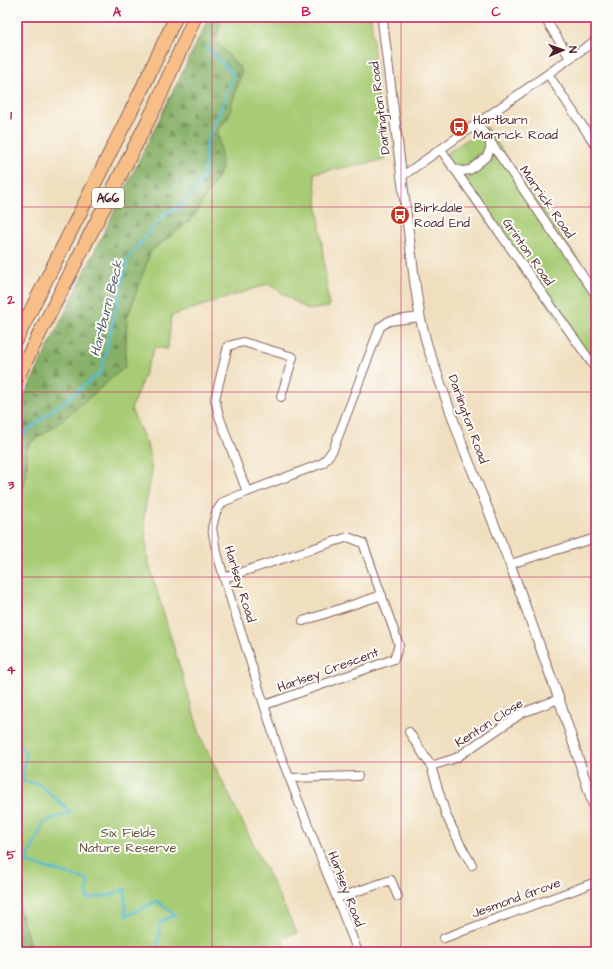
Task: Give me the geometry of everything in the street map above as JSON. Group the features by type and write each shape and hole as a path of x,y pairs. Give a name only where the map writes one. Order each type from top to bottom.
{"highway":[{"name":"A66","path":"17,338 176,17"},
{"name":"A66","path":"17,378 156,105 195,17"}],"street":[{"name":"Darlington Road","path":"382,17 414,284 427,345 463,447 510,564 558,699 596,813"},
{"path":"544,17 570,58"},
{"path":"401,178 596,40"},
{"path":"548,74 596,146"},
{"name":"Marrick Road","path":"478,124 596,295"},
{"path":"453,168 462,171 470,170 487,156 490,149 490,141"},
{"name":"Grinton Road","path":"441,150 596,368"},
{"name":"Harlsey Road","path":"358,952 278,749 224,578 212,528 216,512 224,502 246,492 323,463 333,450 380,327 389,321 420,317"},
{"path":"246,492 219,416 215,399 228,346 243,342 293,357 281,397"},
{"name":"Harlsey Crescent","path":"224,578 348,537 363,543 399,645 394,659 265,705"},
{"path":"510,564 596,538"},
{"path":"303,621 382,596"},
{"name":"Kenton Close","path":"431,766 456,758 522,713 558,699"},
{"path":"409,732 431,766 446,815 472,865"},
{"path":"290,778 358,776"},
{"path":"337,898 391,880 398,897"},
{"name":"Jesmond Grove","path":"444,938 596,882"}],"green space":[{"path":"209,17 222,17 216,41 242,71 227,120 218,128 222,169 193,218 151,251 127,318 125,367 53,428 32,441 27,450 27,473 19,503 17,525 17,411"},
{"name":"Six Fields Nature Reserve","path":"222,17 371,17 385,160 314,173 329,307 308,310 268,284 171,316 168,349 155,347 131,409 147,444 152,471 144,516 148,561 201,738 297,933 282,938 287,952 17,952 17,525 26,452 32,441 53,428 125,367 127,318 151,251 193,218 222,169 218,128 227,120 242,71 216,41"},
{"path":"486,127 596,286 596,372 441,157"},
{"path":"17,901 32,952 17,952"}],"waterway":[{"name":"Hartburn Beck","path":"17,439 101,372 128,258 164,214 181,206 204,177 206,146 234,75 206,47"},
{"name":"Hartburn Beck","path":"17,742 26,754 22,781 39,784 71,812 44,822 26,862 88,880 87,899 111,895 125,889 126,916 157,901 175,915 160,922 157,952"}],"place":[{"name":"Hartburn Marrick Road","path":"459,127"},
{"name":"Birkdale Road End","path":"400,215"}]}
